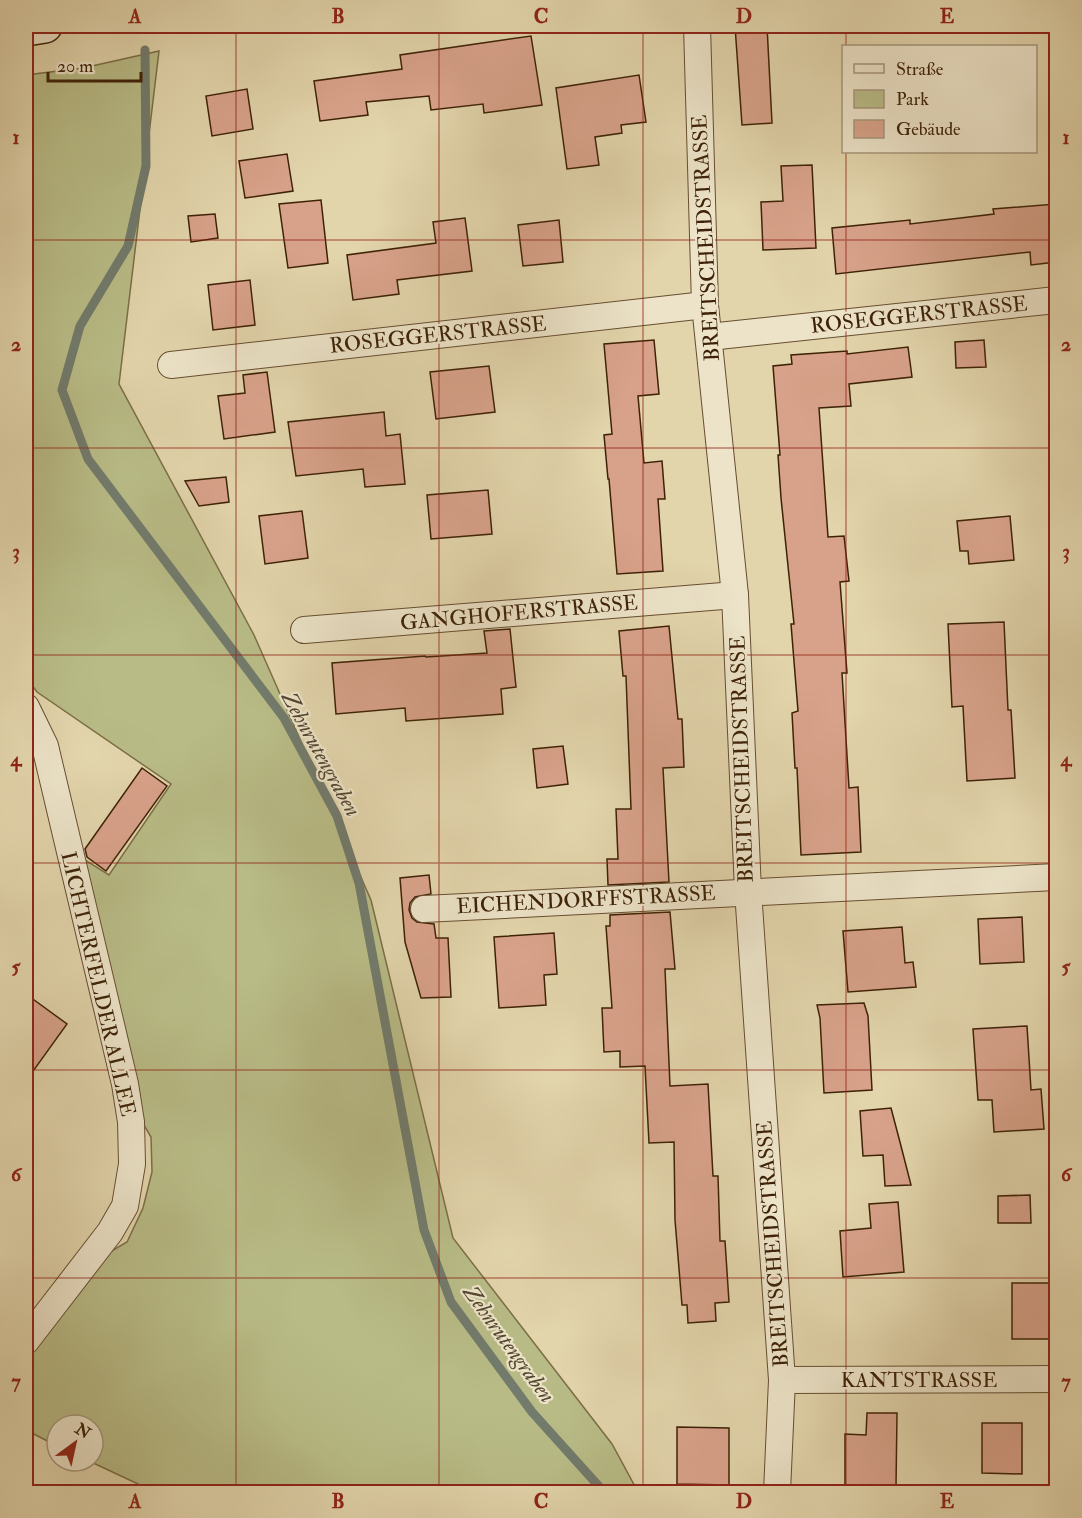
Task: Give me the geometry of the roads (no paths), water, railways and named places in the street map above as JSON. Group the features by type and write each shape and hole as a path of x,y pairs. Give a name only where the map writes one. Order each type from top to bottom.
{"main road":[{"path":"26,29 45,26"}],"street":[{"name":"BREITSCHEIDSTRASSE","path":"697,26 705,305 735,595 748,891 782,1380 777,1492"},
{"name":"ROSEGGERSTRASSE","path":"710,337 1056,300"},
{"name":"ROSEGGERSTRASSE","path":"171,365 705,305"},
{"name":"GANGHOFERSTRASSE","path":"303,630 735,595"},
{"name":"LICHTERFELDER ALLEE","path":"26,707 45,746 125,1084 131,1122 132,1164 125,1206 115,1224 26,1341"},
{"name":"EICHENDORFFSTRASSE","path":"424,909 1056,877"},
{"name":"KANTSTRASSE","path":"782,1380 1056,1379"}],"waterway":[{"name":"Zehnrutengraben","path":"145,50 146,166 128,246 80,326 62,390 88,459 284,718 337,816 359,883 424,1230 451,1302 532,1412 604,1492"}]}
